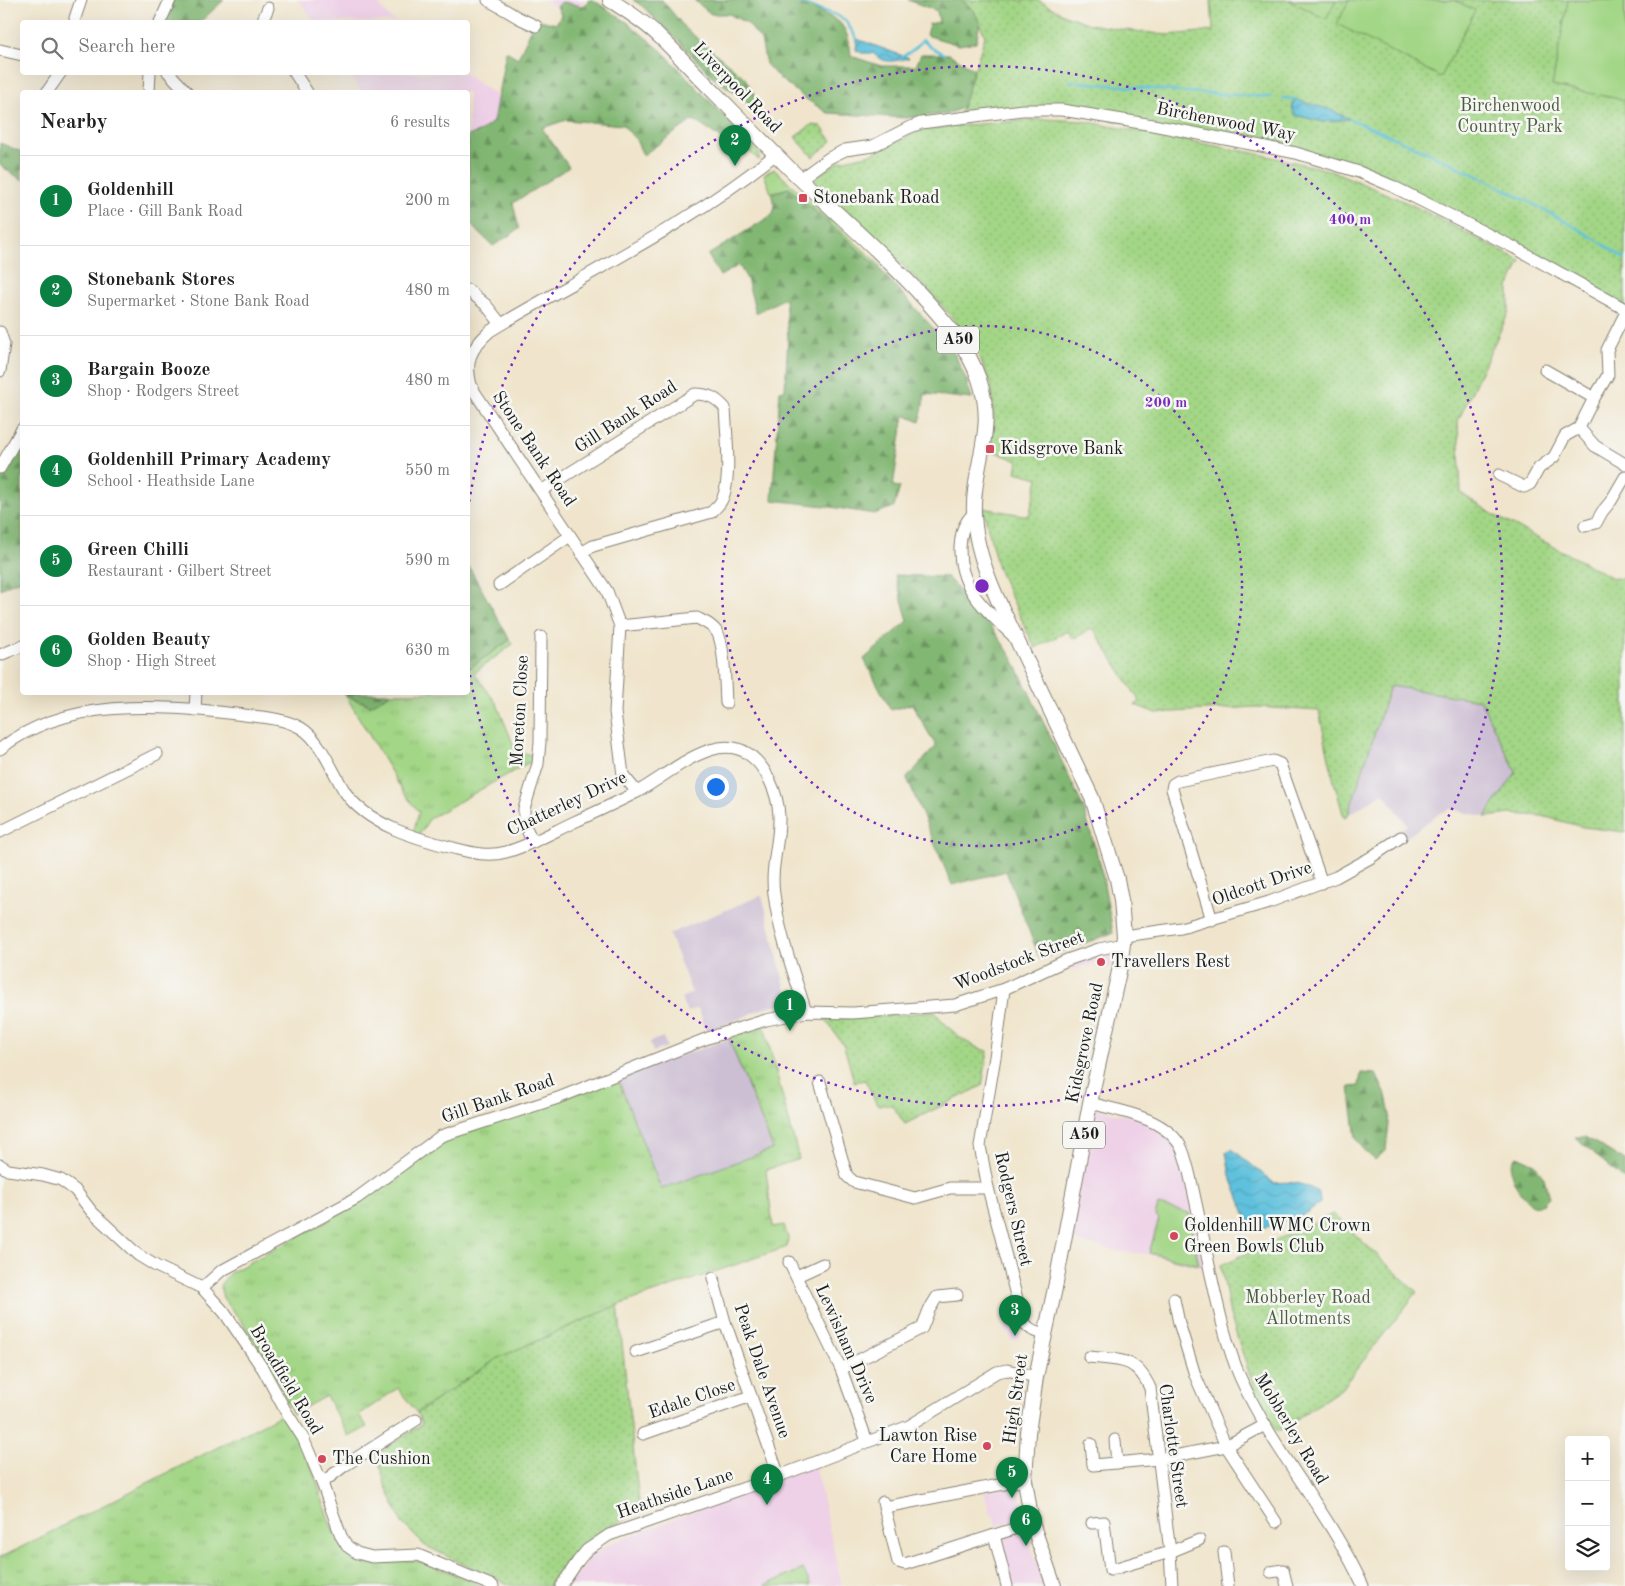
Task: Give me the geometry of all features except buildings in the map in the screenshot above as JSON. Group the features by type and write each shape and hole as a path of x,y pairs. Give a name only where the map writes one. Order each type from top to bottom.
{"main road":[{"name":"Liverpool Road","path":"610,0 658,35 800,179 899,271 936,311 958,339 972,363 985,402 985,436 975,491 974,513"},
{"name":"A50","path":"974,513 980,550 988,577 1092,798 1117,879 1121,900 1124,940"},
{"name":"Kidsgrove Road","path":"1044,1334 1055,1288 1090,1103 1124,940"},
{"name":"High Street","path":"1044,1334 1028,1433 1025,1480 1032,1524 1054,1586"}],"street":[{"path":"161,20 170,0"},
{"path":"488,0 536,26"},
{"path":"75,18 76,3"},
{"path":"263,20 268,8"},
{"path":"0,50 20,55"},
{"path":"48,90 59,75"},
{"path":"149,90 150,75"},
{"path":"171,75 185,90"},
{"path":"296,75 306,90"},
{"name":"Birchenwood Way","path":"800,179 829,158 845,150 873,146 920,123 1022,110 1062,110 1101,116 1296,153 1358,172 1392,186 1511,246 1625,309"},
{"name":"Stone Bank Road","path":"470,359 473,349 479,341 501,324 647,242 701,209 750,175 776,154"},
{"path":"470,292 486,305 501,324"},
{"path":"1499,475 1524,487 1530,484 1539,468 1554,456 1565,436 1579,428 1608,375 1607,350 1625,314"},
{"path":"0,332 4,344 0,371"},
{"path":"1545,370 1594,398"},
{"name":"Stone Bank Road","path":"470,381 472,388 607,591 620,626 615,712 623,775 637,792"},
{"name":"Gill Bank Road","path":"542,491 695,394 706,394 716,399 725,408 728,476 725,494 720,504 712,512 593,546 581,553"},
{"path":"1579,428 1596,446 1625,464"},
{"path":"0,468 20,432"},
{"path":"1585,526 1596,523 1625,477"},
{"path":"974,513 965,523 960,540 960,557 967,584 979,603 1017,640"},
{"path":"499,585 570,536"},
{"path":"620,626 697,618 709,624 717,632 721,642 726,703"},
{"name":"Moreton Close","path":"533,842 524,824 524,809 538,764 541,637"},
{"path":"0,655 20,647"},
{"path":"195,710 196,695"},
{"name":"Chatterley Drive","path":"0,749 23,733 46,722 74,714 155,707 270,718 290,722 304,730 315,742 333,769 346,794 365,812 390,828 481,855 504,853 533,842 637,792 713,749 731,747 745,751 761,766 773,790 779,815 773,863 773,892 779,922 806,1012"},
{"path":"0,832 157,754"},
{"path":"1212,920 1172,789 1173,784 1178,781 1273,761 1280,764 1322,883"},
{"name":"Oldcott Drive","path":"1124,940 1212,920 1322,883 1370,858 1401,837"},
{"name":"Woodstock Street","path":"806,1012 853,1013 955,1005 1004,989 1067,960 1124,940"},
{"name":"Rodgers Street","path":"1004,989 980,1146 988,1188 1022,1318 1025,1325 1031,1330 1044,1334"},
{"name":"Gill Bank Road","path":"202,1288 221,1271 357,1198 442,1136 558,1098 708,1038 766,1020 806,1012"},
{"path":"820,1082 847,1176 854,1182 915,1198 950,1188 988,1188"},
{"name":"Mobberley Road","path":"1090,1103 1139,1115 1163,1129 1174,1138 1182,1149 1189,1172 1224,1336 1240,1377 1265,1425 1327,1521 1363,1586"},
{"path":"0,1165 8,1170 43,1175 61,1180 75,1190 92,1212 138,1255 156,1266 202,1288"},
{"name":"Lewisham Drive","path":"789,1262 841,1369 867,1441"},
{"path":"797,1276 823,1264"},
{"name":"Peak Dale Avenue","path":"713,1278 725,1322 779,1476"},
{"name":"Broadfield Road","path":"202,1288 224,1312 263,1369 285,1410 303,1438 322,1482 341,1536 347,1546 357,1553 372,1557 418,1555 492,1586"},
{"path":"841,1369 922,1328 936,1294 957,1295"},
{"path":"1172,1308 1195,1375 1226,1446 1270,1520"},
{"path":"636,1352 725,1322"},
{"name":"Charlotte Street","path":"1090,1357 1123,1361 1136,1366 1150,1388 1170,1552 1172,1586"},
{"name":"Heathside Lane","path":"561,1586 587,1550 609,1535 779,1476 909,1426 997,1372 1007,1370 1036,1377"},
{"name":"Edale Close","path":"643,1434 751,1396"},
{"path":"322,1482 416,1420"},
{"path":"1092,1444 1089,1465 1117,1464 1159,1459 1226,1446 1265,1425"},
{"path":"1115,1440 1117,1464"},
{"path":"1025,1480 884,1504 898,1562 906,1564 1032,1524"},
{"path":"1092,1523 1104,1522 1110,1570 1170,1552 1199,1540"},
{"path":"994,1536 1007,1586"},
{"path":"1224,1552 1228,1586"},
{"path":"1271,1572 1283,1570 1287,1586"}],"shaded area":[{"path":"299,0 375,0 393,20 314,20"},
{"path":"545,0 584,0 573,18"},
{"path":"349,75 468,75 498,97 493,122 481,131 470,135 470,90 361,90"},
{"path":"1390,686 1481,700 1516,772 1485,817 1451,809 1440,813 1403,840 1397,832 1408,825 1383,793 1348,815"},
{"path":"762,895 789,1003 770,1006 707,1032 698,1008 687,1012 681,998 692,993 669,934"},
{"path":"1106,954 1117,954 1114,968 1093,964 1067,971 1069,965"},
{"path":"663,1037 667,1047 653,1052 650,1042"},
{"path":"729,1039 774,1149 660,1189 618,1079 655,1064"},
{"path":"1093,1108 1140,1119 1165,1136 1175,1146 1180,1155 1204,1268 1147,1254 1123,1252 1070,1240"},
{"path":"1011,1308 1018,1326 1019,1339 1011,1341 1009,1333 1006,1333 1000,1311"},
{"path":"815,1465 842,1586 569,1586 593,1555 607,1545"},
{"path":"1018,1486 1023,1508 1022,1515 1019,1519 996,1526 984,1491"},
{"path":"1027,1531 1033,1553 1046,1586 1010,1586 999,1539"}],"green space":[{"path":"170,0 224,0 202,20 161,20"},
{"path":"593,0 627,22 663,52 743,136 730,144 693,120 643,155 636,140 623,125 566,120 542,128 569,167 513,203 519,229 493,246 470,224 470,135 481,131 493,122 506,51 518,58 536,19 556,24 561,15 557,6 562,2 582,6"},
{"path":"633,0 662,0 686,29 745,78 761,107 754,112 742,97 716,80 642,6"},
{"path":"694,0 791,0 835,19 842,26 846,34 851,56 881,66 916,66 921,54 949,54 974,69 962,108 947,114 906,118 828,113 778,77 766,64 761,40 748,24 729,14 711,14"},
{"path":"908,0 962,0 974,10 980,22 976,42 959,45 926,35 929,24 939,22 937,11"},
{"name":"Birchenwood Country Park","path":"962,0 1038,0 1065,15 1090,24 1167,35 1213,31 1211,0 1625,0 1625,309 1392,186 1313,158 1058,110 959,118 985,36 974,10"},
{"path":"1289,0 1336,0 1326,19"},
{"path":"1349,0 1454,0 1475,10 1441,77 1337,24"},
{"path":"1568,0 1625,0 1625,100 1552,86"},
{"path":"1045,119 1083,121 1259,154 1333,171 1410,204 1521,261 1509,287 1509,312 1458,421 1461,493 1494,515 1613,578 1625,579 1625,832 1583,827 1542,816 1511,814 1485,817 1516,772 1480,700 1390,686 1348,815 1344,817 1334,782 1319,711 1256,707 1156,713 1135,705 1140,702 1093,628 1073,639 1068,631 1035,648 998,569 983,508 1029,516 1038,478 1016,472 1018,461 990,450 993,403 990,385 980,359 961,328 924,286 813,179 840,161 871,154 920,131 954,126"},
{"path":"811,125 821,126 832,141 813,157 795,137"},
{"path":"743,136 760,154 759,160 745,148 743,150 738,144 734,146 730,144"},
{"path":"0,143 20,151 20,179 0,165"},
{"path":"774,169 880,265 879,268 789,188 771,193 764,174"},
{"path":"789,188 879,268 933,328 955,355 966,379 972,399 925,394 920,422 904,415 893,486 900,487 894,507 874,514 772,500 780,391 785,390 788,338 785,298 756,313 747,279 739,265 720,276 708,255 772,215 775,208 771,193"},
{"path":"20,433 20,581 0,589 0,468"},
{"path":"470,569 510,640 470,668"},
{"path":"895,575 947,577 990,625 1012,657 1083,807 1101,867 1113,933 1040,959 1006,871 952,885 907,778 936,746 912,704 891,710 864,659 908,621"},
{"path":"510,640 513,644 474,673 497,704 516,751 539,757 538,764 528,763 430,818 417,838 412,836 419,812 403,792 346,696 371,705 388,695 470,695 470,668"},
{"path":"345,695 388,695 371,705"},
{"path":"934,1011 958,1036 980,1049 988,1051 982,1086 905,1124 892,1105 877,1105 865,1080 854,1082 844,1046 825,1019 890,1016"},
{"path":"764,1026 799,1159 766,1170 773,1227 784,1225 788,1237 787,1247 618,1305 498,1358 417,1413 398,1388 359,1415 367,1427 349,1437 326,1396 293,1414 269,1363 242,1322 223,1298 220,1285 230,1273 327,1221 440,1142 618,1079 661,1189 773,1149 729,1039"},
{"path":"1361,1073 1376,1074 1386,1095 1390,1115 1386,1150 1375,1160 1364,1150 1356,1138 1349,1087 1359,1086"},
{"path":"1575,1137 1586,1137 1625,1161 1625,1180"},
{"path":"1517,1156 1535,1164 1544,1178 1549,1198 1543,1204 1533,1206 1514,1183 1511,1169"},
{"name":"Goldenhill WMC Crown Green Bowls Club","path":"1158,1205 1189,1213 1199,1265 1149,1253 1159,1219 1155,1216"},
{"name":"Mobberley Road Allotments","path":"1333,1214 1417,1292 1341,1389 1277,1432 1260,1402 1247,1367 1230,1315 1221,1265"},
{"path":"618,1305 640,1512 597,1533 551,1586 512,1586 424,1545 402,1523 385,1484 377,1454 422,1424 417,1413 498,1358"},
{"path":"283,1414 311,1466 336,1537 351,1558 361,1563 376,1565 406,1561 421,1562 481,1586 0,1586 0,1558"},
{"path":"803,1569 811,1586 764,1586"}],"water":[{"path":"857,39 909,58 886,61 873,53 862,53 856,50"},
{"path":"1294,99 1331,110 1350,119 1323,122 1295,115 1292,107"},
{"path":"1232,1149 1274,1183 1298,1184 1319,1193 1320,1203 1300,1217 1264,1228 1250,1226 1230,1175 1226,1152"}],"waterway":[{"path":"792,0 836,15 845,20 857,39"},
{"path":"903,56 913,50 923,40 930,47 944,54"},
{"path":"1069,81 1185,92 1271,97"},
{"path":"1283,98 1294,99"},
{"path":"1350,119 1443,159 1511,192 1580,230 1625,259"}],"place":[{"name":"Stonebank Stores","path":"735,166"},
{"name":"Stonebank Road","path":"803,198"},
{"name":"Kidsgrove Bank","path":"990,449"},
{"name":"Travellers Rest","path":"1101,962"},
{"name":"Goldenhill","path":"790,1031"},
{"name":"Goldenhill WMC Crown Green Bowls Club","path":"1174,1236"},
{"name":"Bargain Booze","path":"1015,1336"},
{"name":"Lawton Rise Care Home","path":"987,1446"},
{"name":"The Cushion","path":"322,1459"},
{"name":"Green Chilli","path":"1012,1498"},
{"name":"Goldenhill Primary Academy","path":"767,1505"},
{"name":"Golden Beauty","path":"1026,1546"}]}
